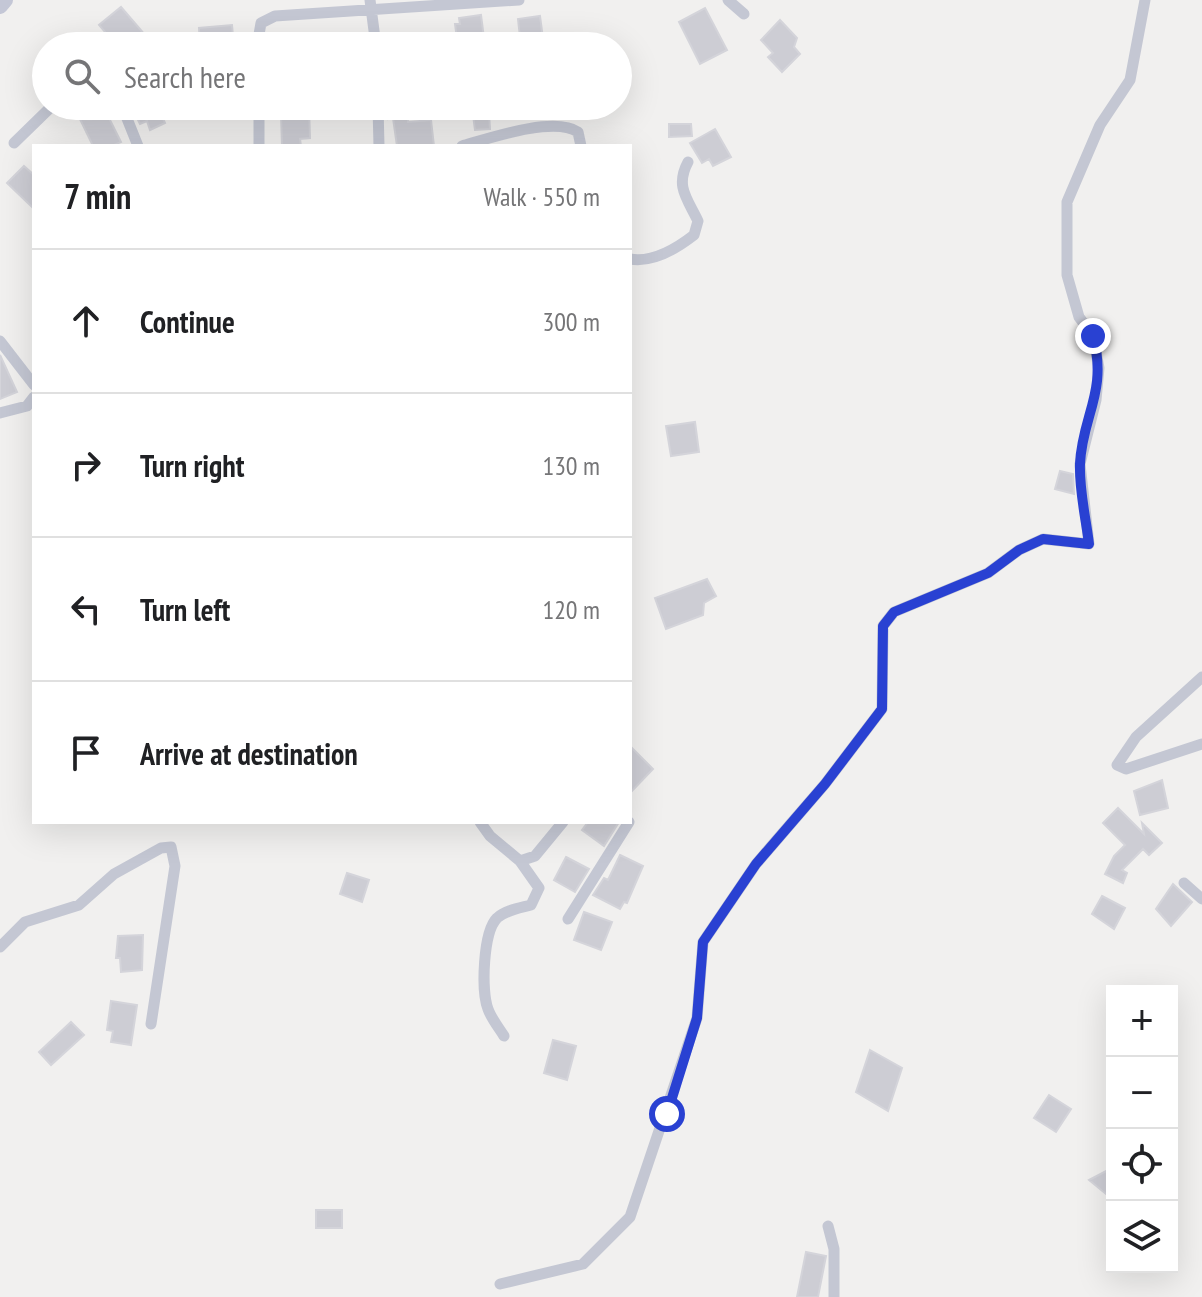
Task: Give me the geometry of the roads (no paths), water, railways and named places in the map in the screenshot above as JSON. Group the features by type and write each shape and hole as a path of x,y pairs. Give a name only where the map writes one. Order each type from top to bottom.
{"main road":[{"path":"0,6 5,0"}],"street":[{"path":"259,32 261,23 275,16 372,6 519,0"},
{"path":"728,0 744,14"},
{"path":"500,1284 583,1264 630,1217 697,1018 703,942 756,864 825,784 882,709 883,626 894,612 988,573 1019,550 1043,539 1089,544 1080,464 1096,400 1099,368 1093,336 1079,317 1067,275 1067,202 1100,125 1130,80 1145,0"},
{"path":"372,6 375,32"},
{"path":"14,143 38,120"},
{"path":"128,120 137,144"},
{"path":"259,120 259,144"},
{"path":"378,120 379,144"},
{"path":"471,144 552,126 570,127 578,132 581,144"},
{"path":"632,259 642,261 661,255 694,235 698,221 683,193 680,177 688,162"},
{"path":"0,341 32,382"},
{"path":"0,413 27,406 32,400"},
{"path":"1202,677 1136,737 1117,765 1126,769 1202,744"},
{"path":"481,824 490,836 520,861 539,888 531,905 512,909 496,919 487,937 484,981 488,1009 504,1036"},
{"path":"520,861 535,856 561,824"},
{"path":"568,919 627,824"},
{"path":"0,947 25,922 79,905 114,874 161,848 171,847 175,866 151,1024"},
{"path":"1184,883 1202,899"},
{"path":"828,1226 834,1249 834,1297"}]}
